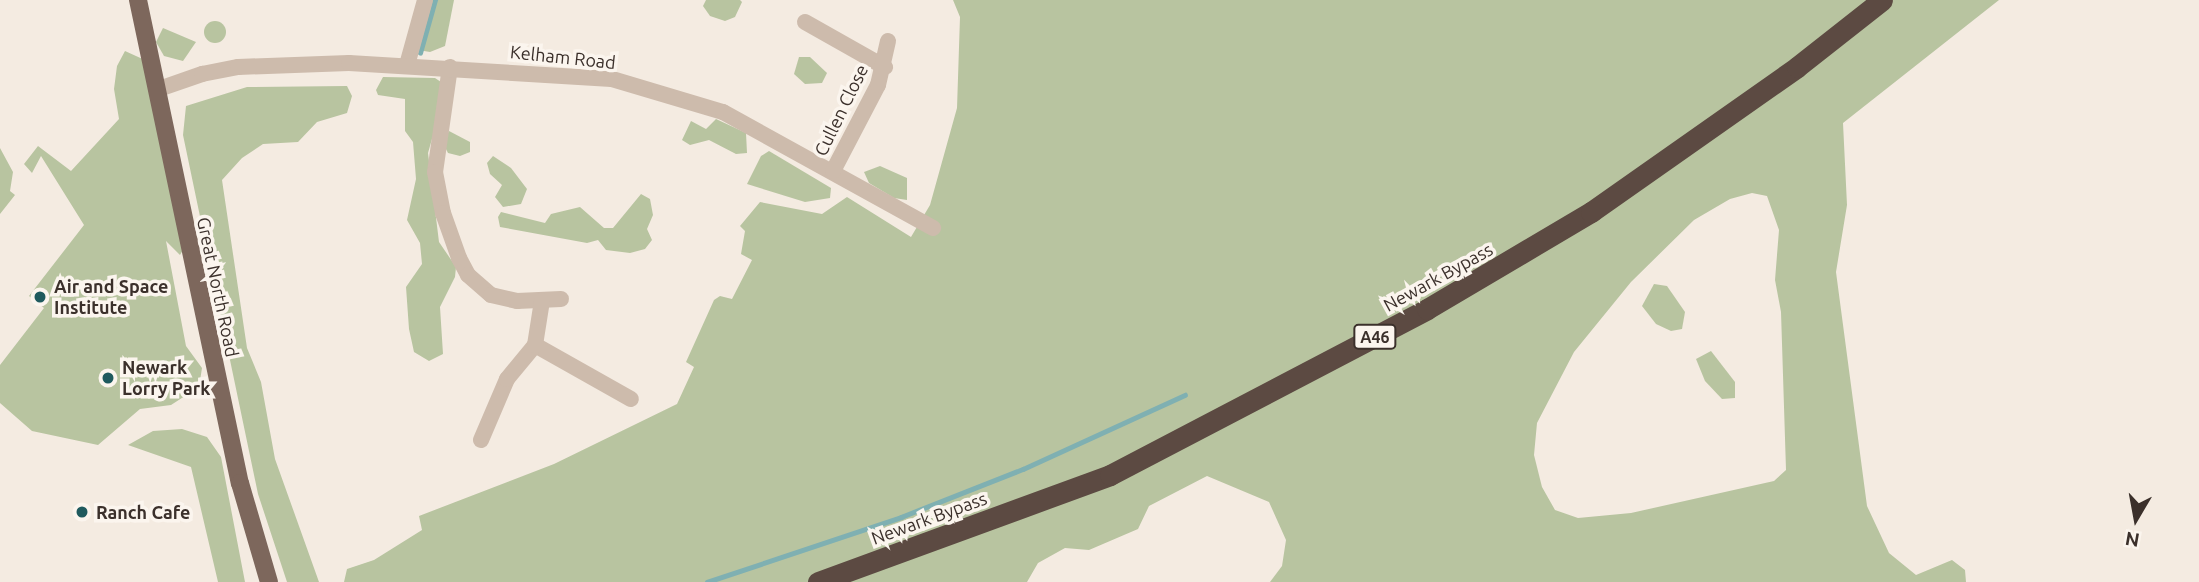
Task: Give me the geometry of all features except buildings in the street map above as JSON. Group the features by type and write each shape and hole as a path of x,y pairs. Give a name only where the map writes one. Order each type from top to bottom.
{"highway":[{"name":"Newark Bypass","path":"818,582 1110,475 1427,309 1591,212 1797,67 1882,0"}],"main road":[{"name":"Great North Road","path":"138,0 159,89 176,189 240,483 269,582"}],"street":[{"path":"407,65 425,0"},
{"name":"Cullen Close","path":"805,22 884,67"},
{"name":"Cullen Close","path":"833,171 884,67 888,41"},
{"name":"Kelham Road","path":"159,89 202,74 258,65 407,65 579,75 656,89 723,112 933,228"},
{"path":"450,67 435,172 443,214 459,258 468,275 491,295 542,301 561,299"},
{"path":"481,440 507,379 535,345 542,301"},
{"path":"535,345 625,396 611,408"}],"green space":[{"path":"431,0 454,0 445,46 430,52 418,50"},
{"path":"706,0 742,2 735,17 725,21 710,16 703,6"},
{"path":"953,0 1999,0 1843,123 1847,205 1836,272 1867,506 1889,553 1916,575 1952,560 1965,570 1966,582 1270,582 1282,566 1286,540 1269,502 1207,476 1149,506 1138,529 1089,550 1065,548 1038,563 1027,582 344,582 347,569 374,560 422,530 419,516 554,464 677,404 694,367 686,362 714,300 720,296 732,299 752,260 741,254 745,231 740,226 760,202 822,214 847,197 911,237 930,205 957,108 960,17","holes":["1752,193 1767,196 1779,230 1775,280 1781,312 1786,470 1774,481 1631,513 1578,518 1555,510 1542,487 1534,455 1537,423 1574,352 1631,282 1694,220 1730,199"]},
{"path":"215,21 223,24 226,32 223,40 215,43 207,40 204,32 207,24"},
{"path":"163,28 196,42 183,61 164,56 156,42"},
{"path":"125,51 147,61 183,250 180,255 166,241 186,346 202,368 199,387 171,405 140,409 98,445 32,431 0,403 0,365 44,308 29,296 84,225 41,156 32,173 24,164 38,146 71,171 119,119 114,89 117,66"},
{"path":"799,57 810,57 827,73 822,83 805,84 794,74"},
{"path":"383,77 435,78 447,86 428,153 439,242 456,267 455,277 440,307 443,354 429,361 414,352 409,329 406,287 422,264 420,243 407,220 416,179 413,142 405,131 405,99 378,95 376,90"},
{"path":"347,86 352,96 347,113 317,122 298,142 263,144 242,158 222,180 247,348 261,382 275,459 319,582 287,582 258,494 183,135 186,106 247,87"},
{"path":"716,119 746,133 747,153 736,154 709,140 690,145 682,140 691,121 706,129"},
{"path":"449,131 470,142 470,152 460,156 448,153 443,143"},
{"path":"0,148 13,172 10,191 15,195 0,214"},
{"path":"769,151 831,188 830,198 805,202 747,184 761,156"},
{"path":"493,156 511,168 527,189 521,204 503,207 495,197 502,185 490,174 487,163"},
{"path":"880,166 907,178 907,200 894,198 869,183 864,172"},
{"path":"641,194 650,199 653,215 647,229 652,240 645,249 630,253 606,250 598,240 587,243 500,227 498,217 501,212 545,223 551,214 580,207 604,228 613,228"},
{"path":"1654,284 1667,286 1685,312 1682,329 1671,331 1656,324 1642,306"},
{"path":"1711,351 1735,382 1735,398 1722,399 1705,381 1696,359"},
{"path":"182,429 207,437 221,457 245,582 218,582 191,467 128,445 153,431"}],"waterway":[{"path":"420,53 435,0"},
{"path":"707,582 901,517 1023,469 1185,395"}],"place":[{"name":"Air and Space Institute","path":"40,297"},
{"name":"Newark Lorry Park","path":"108,378"},
{"name":"Ranch Cafe","path":"82,512"}]}
